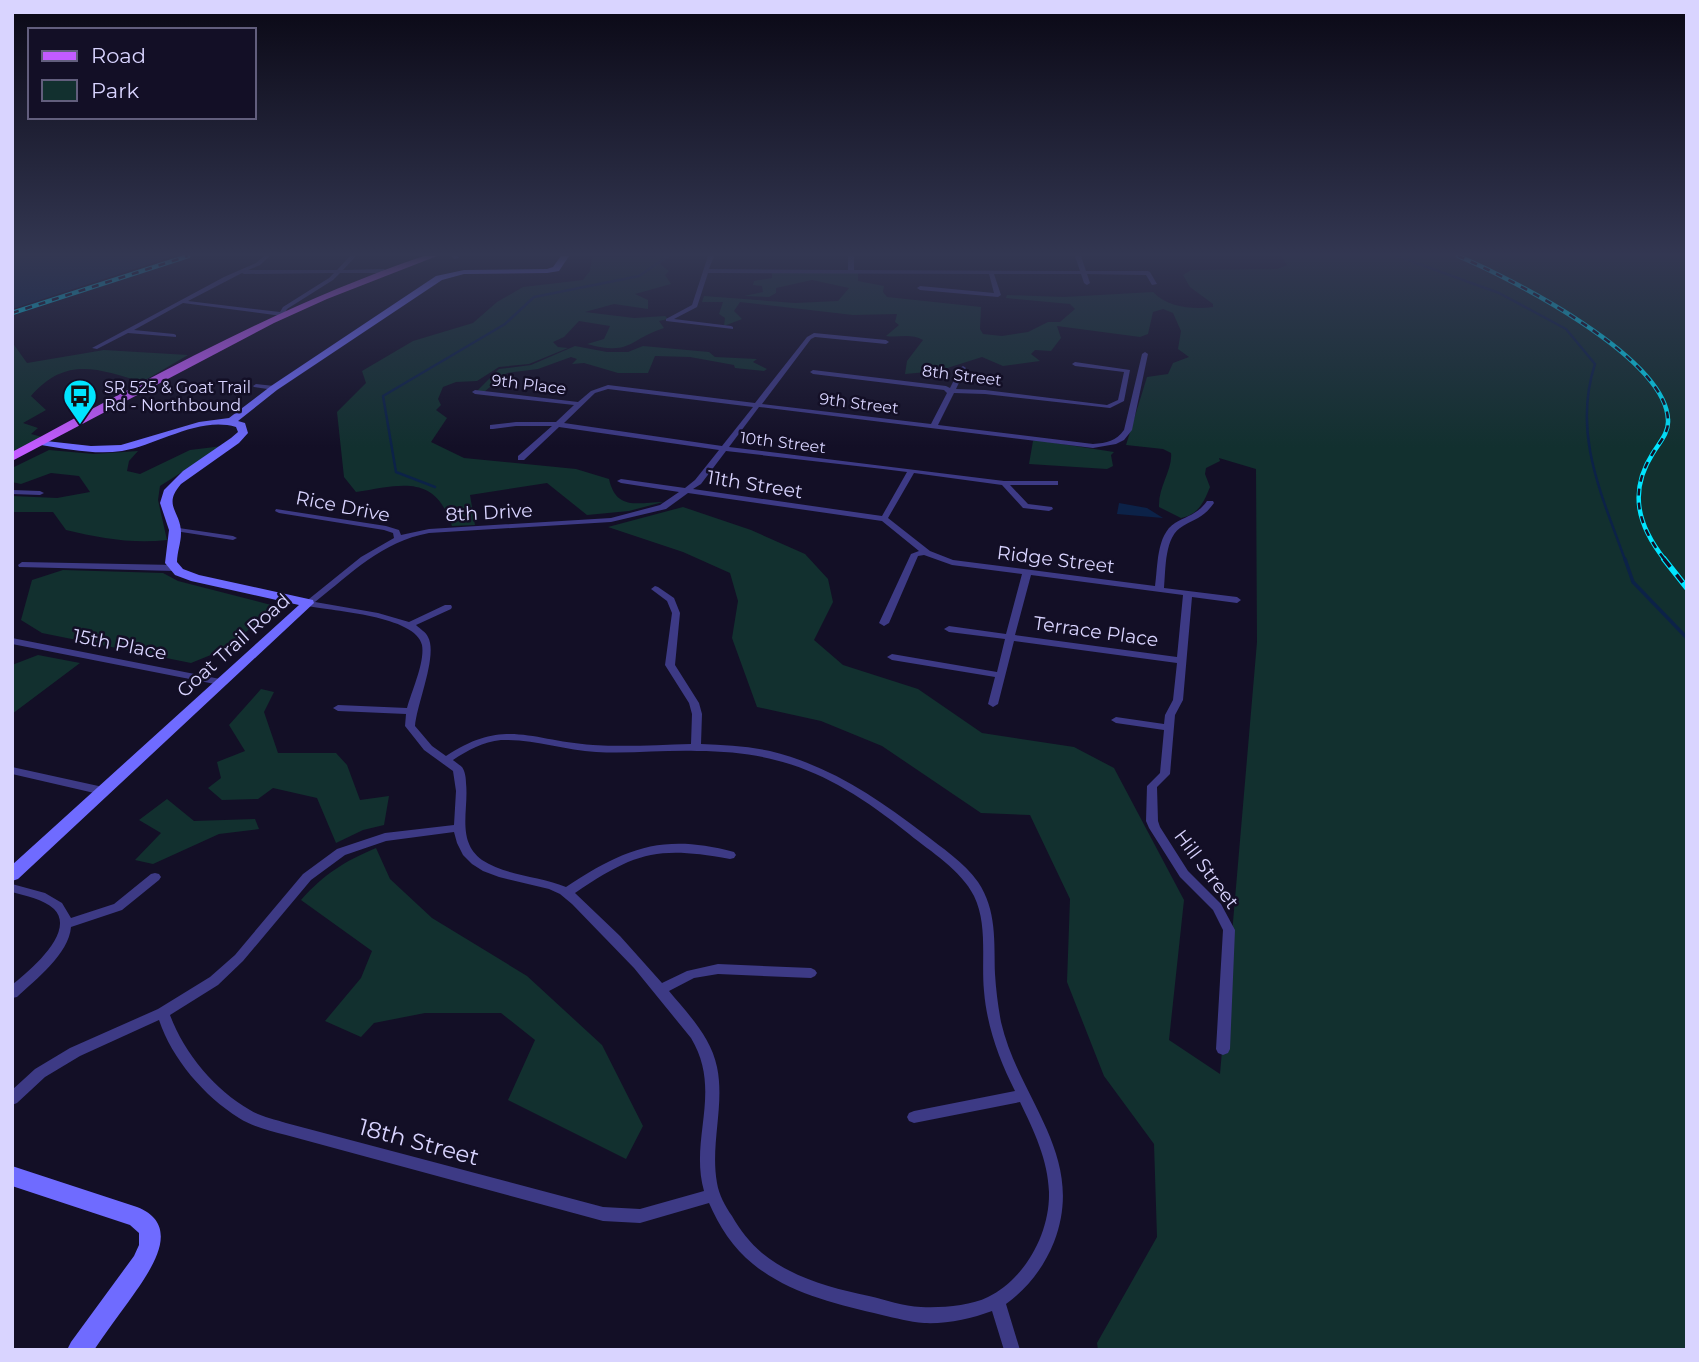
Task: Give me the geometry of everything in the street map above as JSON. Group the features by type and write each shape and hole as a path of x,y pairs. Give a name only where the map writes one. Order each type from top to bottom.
{"main road":[{"path":"12,457 272,320"}],"street":[{"path":"95,348 149,320"},
{"path":"232,422 274,388 377,320"},
{"path":"669,320 731,328"},
{"path":"128,331 174,336"},
{"name":"8th Drive","path":"308,604 374,551 398,537 429,531 624,518 663,507 689,490 809,338 886,342"},
{"name":"9th Street","path":"580,404 602,388 1093,446 1112,445 1122,439 1128,430 1145,354"},
{"name":"8th Street","path":"813,372 950,391 994,393 1108,407 1121,401 1128,370 1075,364"},
{"path":"934,426 963,368"},
{"path":"256,386 274,388"},
{"name":"9th Place","path":"475,392 580,404"},
{"path":"521,458 580,404"},
{"path":"22,565 175,568 170,557 175,529 166,504 169,491 185,475 240,437 243,427 232,422 206,423 119,449 97,450 41,442"},
{"name":"10th Street","path":"493,428 519,423 560,424 723,448 1004,483 1055,483"},
{"path":"884,519 911,471"},
{"name":"11th Street","path":"621,481 884,519"},
{"path":"1004,483 1026,506 1049,509"},
{"path":"12,492 40,493"},
{"path":"1159,589 1168,534 1175,527 1203,515 1210,503"},
{"name":"Rice Drive","path":"279,510 386,528 396,532 398,537"},
{"name":"Ridge Street","path":"884,519 925,552 952,562 1237,600"},
{"path":"175,529 233,538"},
{"path":"884,622 915,554 925,552"},
{"name":"Goat Trail Road","path":"175,568 195,578 308,604"},
{"path":"993,704 1008,637 1027,572"},
{"path":"656,589 671,600 676,613 668,655 671,668 694,704 697,714 696,746"},
{"name":"Hill Street","path":"1188,593 1179,660 1178,700 1170,715 1165,774 1152,786 1152,821 1184,874 1226,919 1229,930 1223,1049"},
{"path":"308,604 412,624 426,637 427,648 410,711 410,726 416,736 448,759 461,778 463,801 458,828 463,848 488,868 566,893 659,991 704,1047 714,1078 709,1181 713,1195 730,1227 748,1251 769,1270 821,1291 923,1315 964,1310 997,1300 1022,1278 1044,1248 1058,1202 1049,1154 1001,1044 989,970 990,928 982,898 958,868 875,802 833,775 772,754 696,746 603,750 506,736 483,740 448,759"},
{"name":"Goat Trail Road","path":"12,875 308,604"},
{"path":"412,624 448,607"},
{"name":"Terrace Place","path":"949,629 1179,660"},
{"name":"15th Place","path":"12,641 220,682"},
{"path":"892,657 999,675"},
{"path":"338,708 410,711"},
{"path":"1116,720 1169,729"},
{"path":"12,771 103,791"},
{"path":"12,1099 40,1073 75,1052 163,1013 214,981 239,958 307,877 341,852 385,837 458,828"},
{"path":"566,893 614,860 645,849 677,848 730,855"},
{"path":"66,924 118,907 155,877"},
{"path":"12,888 54,900 66,915 61,941 49,961 12,993"},
{"path":"659,991 691,974 718,969 811,973"},
{"name":"18th Street","path":"163,1013 168,1031 220,1096 246,1115 286,1129 603,1214 640,1216 713,1195"},
{"path":"914,1117 1022,1096"},
{"path":"12,1176 137,1217 144,1221 152,1236 142,1264 79,1350"},
{"path":"997,1300 1012,1350"}],"green space":[{"path":"477,320 665,320 659,321 664,328 628,345 613,348 587,344 604,339 610,326 579,321 564,337 553,342 558,347 568,348 529,364 499,367 477,381 456,382 443,387 438,399 441,405 436,410 447,418 431,442 464,458 576,469 609,479 612,489 622,500 636,503 663,502 629,511 587,515 547,483 470,495 475,525 452,526 445,509 436,497 426,490 402,486 356,492 344,477 337,412 366,383 362,371 413,341"},
{"path":"725,320 741,320 724,326"},
{"path":"896,320 980,320 983,334 1002,336 1028,332 1048,322 1063,320 1151,320 1148,334 1140,337 1057,326 1061,338 1051,351 1035,350 1031,354 1040,361 1003,366 982,357 938,371 905,374 907,361 923,340 909,336 886,336 899,325"},
{"path":"1176,320 1687,320 1687,1350 1098,1350 1097,1343 1157,1237 1154,1144 1104,1076 1067,982 1070,899 1030,815 981,813 882,746 821,721 757,707 732,638 738,601 730,573 683,552 608,527 683,507 751,530 805,554 828,579 833,602 814,640 843,665 918,689 982,733 1074,747 1114,768 1184,900 1169,1040 1220,1074 1257,642 1256,469 1219,458 1220,461 1206,468 1205,474 1210,487 1196,511 1181,518 1159,507 1171,453 1163,449 1126,445 1147,377 1168,374 1173,363 1189,357 1178,349 1181,331"},
{"path":"12,342 27,363 104,350 188,355 142,382 97,370 83,369 57,375 31,396 46,410 23,423 38,428 31,434 42,437 12,453"},
{"path":"575,346 607,352 628,352 643,346 709,352 715,357 757,359 753,362 767,369 735,368 734,365 690,357 655,356 648,373 618,373 584,363 572,364 577,359 571,357 538,369 507,373 484,392 477,391 499,369 531,365"},
{"path":"1033,441 1114,452 1111,455 1113,466 1107,469 1029,464"},
{"path":"223,446 160,486 158,500 167,540 129,541 91,536 66,530 53,512 12,512 12,496 57,498 90,492 79,476 51,473 21,484 12,482 12,468 49,450 94,454 138,451 129,461 127,471 140,474 190,450"},
{"path":"63,570 163,573 178,581 275,606 228,648 191,663 42,633 21,620 32,580"},
{"path":"38,655 80,663 12,714 12,665"},
{"path":"261,689 274,692 264,712 278,753 336,753 347,765 360,800 389,796 384,825 363,830 336,843 317,798 273,788 258,799 222,800 208,788 221,778 217,762 245,751 229,725"},
{"path":"167,799 194,821 255,819 259,829 219,834 153,864 135,860 161,833 139,820"},
{"path":"376,848 390,879 432,918 527,976 602,1045 643,1126 626,1159 508,1100 535,1040 501,1013 425,1013 374,1023 361,1037 325,1021 361,978 372,951 301,900 336,869"}],"water":[{"path":"1119,503 1147,508 1163,518 1117,514"}],"waterway":[{"path":"435,487 396,472 383,396 510,320"},
{"path":"1548,320 1566,329 1595,364 1589,390 1588,440 1599,488 1625,560"},
{"path":"1625,559 1633,582 1687,638"}],"railway":[{"path":"1577,320 1614,346 1642,371 1661,396 1668,420 1667,429 1645,467 1639,495 1648,534 1665,560"},
{"path":"1664,559 1687,588"}],"place":[{"name":"SR 525 & Goat Trail Rd - Northbound","path":"80,426"}]}
